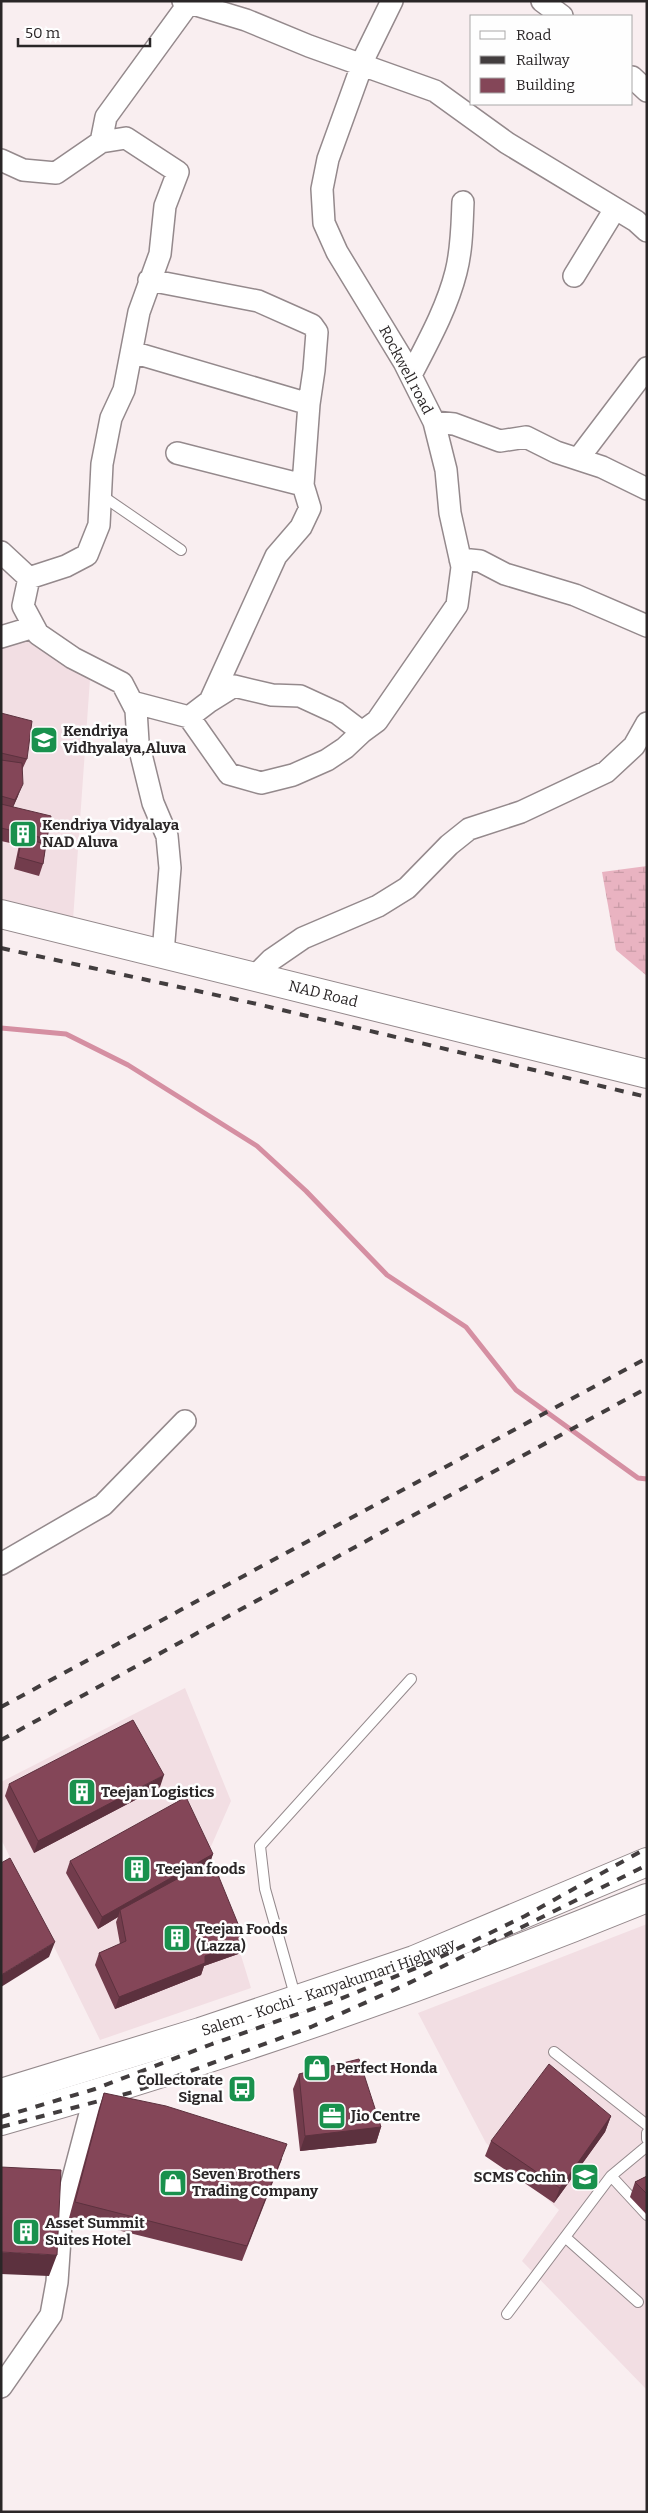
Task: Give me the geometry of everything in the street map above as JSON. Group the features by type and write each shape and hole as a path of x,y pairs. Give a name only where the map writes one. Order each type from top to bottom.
{"main road":[{"name":"NAD Road","path":"1,914 647,1074"},
{"name":"Salem - Kochi - Kanyakumari Highway","path":"1,2093 200,2032 414,1960 647,1862"},
{"name":"Salem - Kochi - Kanyakumari Highway","path":"1,2121 95,2095 406,1993 647,1898"}],"street":[{"name":"Rockwell road","path":"189,717 229,774 261,784 293,775 327,760 345,748 377,721 457,605 462,566 450,513 446,470 434,422 411,375 337,252 324,223 322,189 328,159 366,54 392,1"},
{"path":"542,1 561,15"},
{"path":"101,142 106,116 186,2 246,20 309,46 435,91 463,109 507,143 568,178 636,221 647,231"},
{"path":"633,78 647,91"},
{"path":"1,160 23,170 56,173 101,142 126,138 178,172 165,206 161,226 160,254 139,312 124,390 110,418 102,464 99,524 88,556 66,566 30,578"},
{"path":"411,375 441,313 456,272 461,244 463,202"},
{"path":"574,276 615,209"},
{"path":"149,280 258,301 312,325 317,332 314,370 308,404 303,485 310,508 301,527 276,556 210,701"},
{"path":"132,352 308,404"},
{"path":"578,459 647,368"},
{"path":"434,422 454,424 500,440 526,437 556,452 602,467 647,489"},
{"path":"177,453 303,485"},
{"path":"1,552 30,578"},
{"path":"460,559 480,561 505,574 575,595 647,626"},
{"path":"30,578 23,606 38,634 73,658 122,682 136,710 138,742 153,803 167,836 170,868 163,953"},
{"path":"1,637 20,633 34,627"},
{"path":"132,702 189,717 234,686 272,695 300,696 337,712 362,732"},
{"path":"255,976 271,960 303,938 378,906 407,888 448,845 469,829 521,812 606,772 634,746 647,723"},
{"path":"1,1564 103,1505 185,1421"},
{"path":"1,2387 51,2315 57,2282 62,2224 95,2095"}],"lane":[{"path":"101,495 181,550"},
{"path":"296,2000 264,1889 260,1846 411,1679"},
{"path":"554,2052 647,2125"},
{"path":"647,2133 647,2139"},
{"path":"507,2314 610,2176 647,2146"},
{"path":"610,2176 647,2215"},
{"path":"565,2236 638,2302"}],"shaded area":[{"name":"Kendriya Vidhyalaya,Aluva","path":"30,640 90,679 73,920 1,902 1,647"},
{"path":"185,1688 231,1801 209,1851 251,1988 100,2040 1,1839 1,1782"},
{"name":"SCMS Cochin","path":"647,1924 647,2390 522,2261 559,2210 486,2143 418,2013"}],"green space":[{"path":"647,866 647,976 616,950 602,872"}],"building":[{"path":"1,713 32,721 27,759 1,753"},
{"path":"1,760 22,763 23,784 15,800 1,796"},
{"path":"1,804 51,816 47,839 1,828"},
{"path":"22,838 46,844 43,864 18,857"},
{"name":"Teejan Logistics","path":"133,1720 164,1775 38,1841 9,1784"},
{"name":"Teejan foods","path":"186,1797 213,1854 102,1917 70,1861"},
{"path":"10,1858 55,1942 1,1975 1,1863"},
{"name":"Teejan Foods (Lazza)","path":"212,1860 245,1941 205,1956 205,1963 119,1997 99,1953 126,1941 120,1910"},
{"name":"Jio Centre","path":"359,2059 381,2127 305,2136 299,2074"},
{"path":"549,2064 611,2116 560,2188 491,2141"},
{"path":"104,2093 166,2106 287,2144 247,2246 75,2202"},
{"name":"Asset Summit Suites Hotel","path":"1,2167 61,2170 57,2255 1,2252"},
{"path":"647,2176 647,2194 635,2182"}],"waterway":[{"path":"1,1028 66,1034 128,1065 257,1146 306,1191 387,1275 466,1327 516,1390 638,1478 647,1479"}],"railway":[{"path":"1,948 257,1004 647,1097"},
{"path":"1,1707 647,1358"},
{"path":"1,1740 647,1388"},
{"path":"1,2117 95,2089 212,2044 335,2001 426,1964 525,1916 647,1848"},
{"path":"1,2127 133,2092 311,2027 407,1984 647,1865"}],"place":[{"name":"Kendriya Vidhyalaya,Aluva","path":"44,740"},
{"name":"Kendriya Vidyalaya NAD Aluva","path":"23,834"},
{"name":"Teejan Logistics","path":"82,1792"},
{"name":"Teejan foods","path":"137,1869"},
{"name":"Teejan Foods (Lazza)","path":"177,1938"},
{"name":"Perfect Honda","path":"317,2068"},
{"name":"Collectorate Signal","path":"242,2089"},
{"name":"Jio Centre","path":"332,2116"},
{"name":"SCMS Cochin","path":"585,2177"},
{"name":"Seven Brothers Trading Company","path":"173,2183"},
{"name":"Asset Summit Suites Hotel","path":"26,2232"}]}
